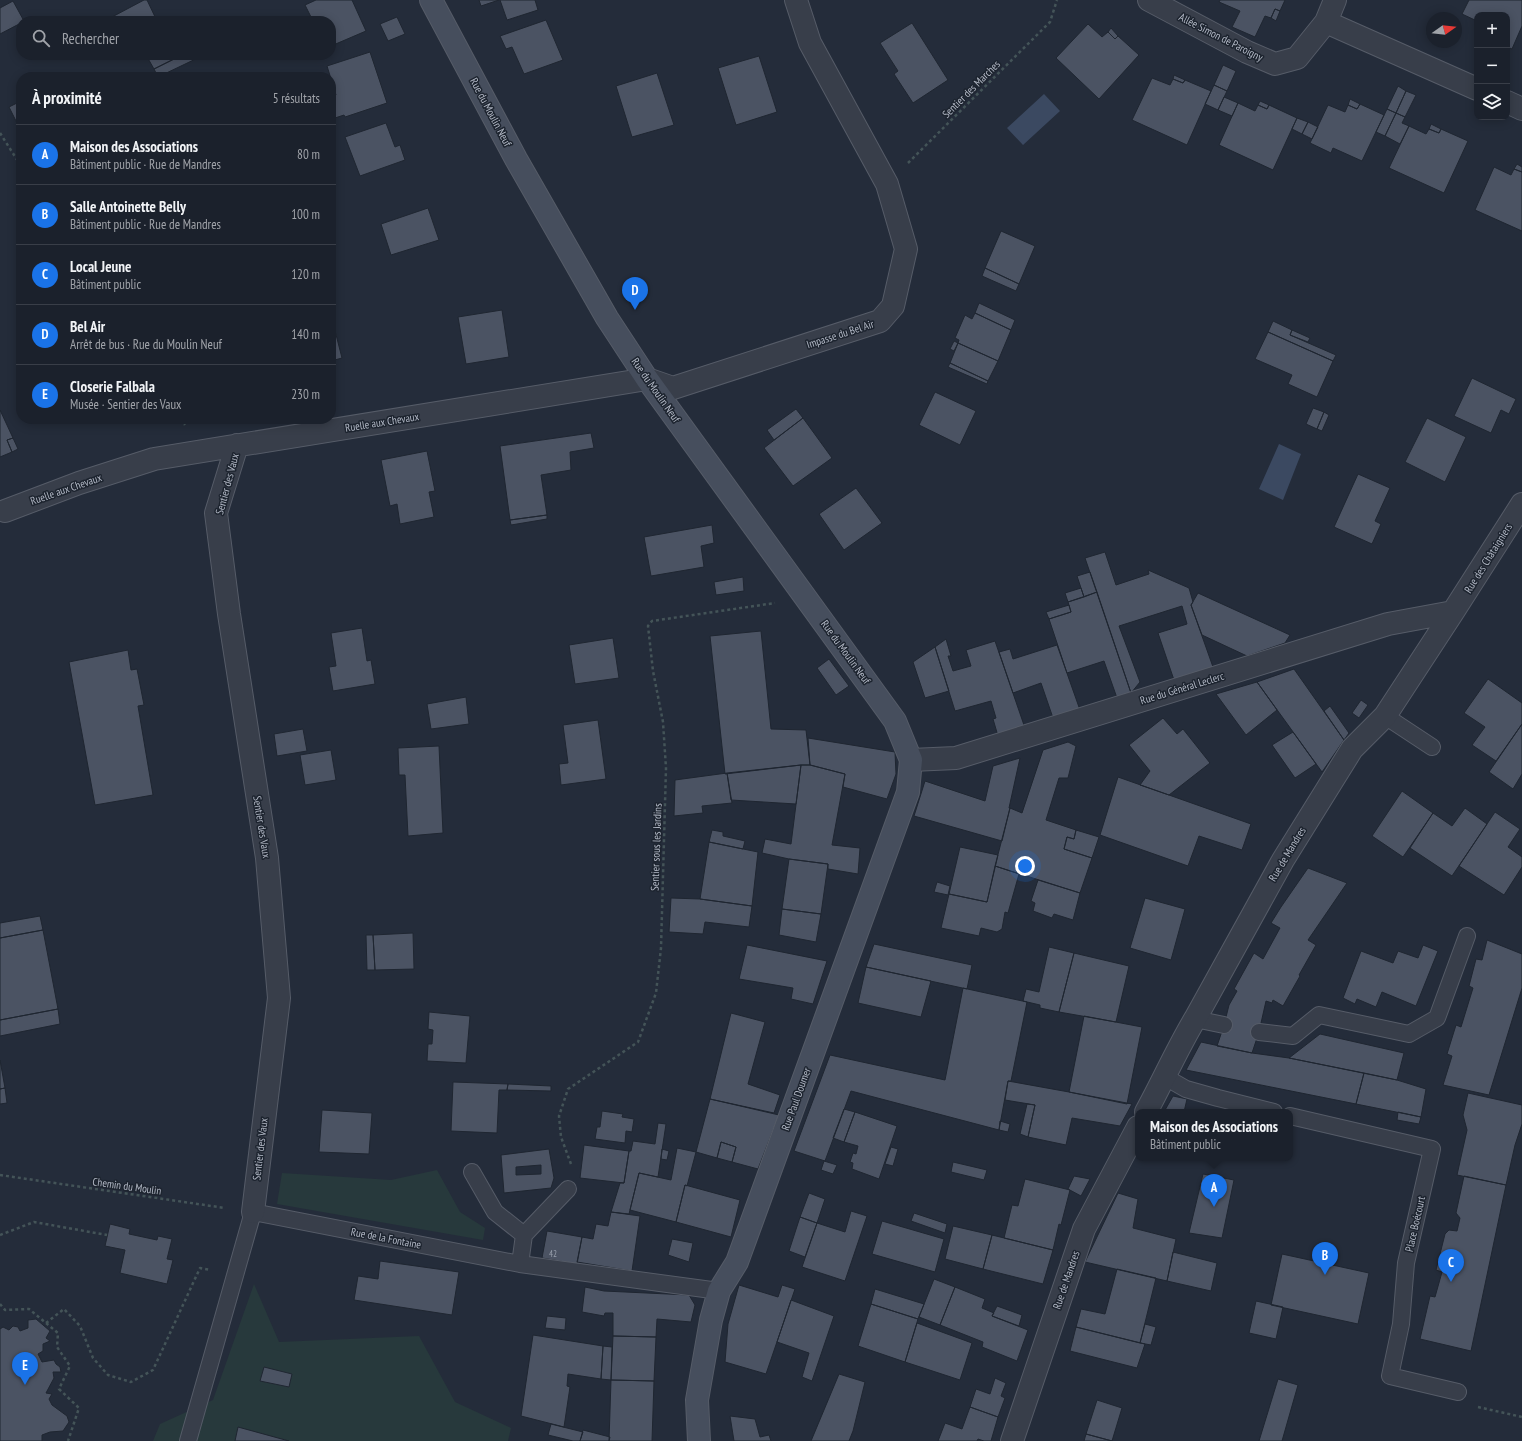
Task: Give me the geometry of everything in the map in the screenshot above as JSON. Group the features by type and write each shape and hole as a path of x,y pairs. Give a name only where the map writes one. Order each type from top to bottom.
{"street":[{"name":"Rue du Moulin Neuf","path":"431,0 516,159 607,318 647,379 895,721 911,760"},
{"name":"Impasse du Bel Air","path":"647,379 673,388 880,321 894,306 906,249 887,184 810,43 796,0"},
{"name":"Allée Simon de Paroigny","path":"1149,0 1247,52 1275,64 1297,58 1326,22 1335,0"},
{"path":"1326,22 1474,88"},
{"path":"1510,103 1522,109"},
{"name":"Ruelle aux Chevaux","path":"5,511 79,484 154,460 237,445 647,379"},
{"name":"Sentier des Vaux","path":"237,445 216,513 229,614 268,858 279,998 253,1212"},
{"name":"Rue des Châtaigniers","path":"1453,612 1522,504"},
{"name":"Rue de Mandres","path":"1148,1109 1165,1077 1181,1042 1283,860 1352,750 1385,716 1453,612"},
{"name":"Rue du Général Leclerc","path":"911,760 956,758 1388,624 1453,612"},
{"name":"Rue Paul Doumer","path":"699,1441 697,1400 711,1320 719,1291 737,1262 908,792 911,760"},
{"name":"Rue de Mandres","path":"1012,1441 1084,1229 1135,1134"}],"lane":[{"path":"1385,716 1432,747"},
{"path":"1259,1032 1292,1036 1319,1015 1409,1034 1437,1018 1467,936"},
{"path":"1195,1019 1224,1025"},
{"path":"1165,1077 1186,1089 1262,1109"},
{"name":"Place Boécourt","path":"1293,1117 1432,1149 1406,1262 1401,1324 1390,1376 1458,1392"},
{"path":"472,1172 495,1212 524,1235"},
{"path":"520,1264 524,1235 568,1189"},
{"name":"Rue de la Fontaine","path":"253,1212 520,1264 719,1291"},
{"path":"188,1441 253,1212"}],"path":[{"name":"Sentier des Marches","path":"887,184 1050,22 1057,0"},
{"path":"0,133 16,158"},
{"name":"Sentier sous les Jardins","path":"568,1189 571,1164 560,1137 559,1116 568,1089 638,1042 656,993 661,948 666,768 663,722 653,671 648,626 652,621 807,598"},
{"name":"Chemin du Moulin","path":"0,1175 253,1212"},
{"path":"0,1235 34,1222 107,1235"},
{"path":"46,1324 64,1309 80,1326 93,1358 108,1375 131,1382 153,1370 200,1268 235,1275"},
{"path":"0,1304 5,1310 29,1309 58,1333 57,1347 70,1366 59,1389 79,1408 68,1441"}],"shaded area":[{"path":"437,1170 460,1212 485,1228 483,1240 277,1204 282,1173 391,1180"},
{"path":"254,1284 279,1342 419,1336 455,1402 511,1428 508,1441 153,1441 160,1424 213,1400"}],"water":[{"path":"1044,94 1060,111 1023,145 1007,128"},
{"path":"1279,444 1301,454 1283,500 1259,489"}],"building":[{"path":"144,0 147,0 155,16 114,16"},
{"path":"316,0 352,0 366,31 336,44 336,16 310,16 305,5"},
{"path":"479,0 499,0 481,6"},
{"path":"500,0 535,0 538,10 507,20"},
{"path":"1220,0 1285,0 1280,11 1275,9 1271,18 1265,16 1255,37 1232,27 1240,11 1219,2"},
{"path":"1469,0 1522,0 1522,26 1512,49 1510,48 1510,12 1474,12 1474,20 1462,14"},
{"path":"13,1 21,16 16,16 16,26 0,34 0,8"},
{"path":"1275,9 1280,11 1276,21 1271,18"},
{"path":"397,17 405,34 388,41 380,24"},
{"path":"546,20 563,60 524,74 512,47 506,49 500,36"},
{"path":"912,23 948,80 913,103 894,74 898,71 880,43"},
{"path":"1088,24 1102,37 1108,32 1115,39 1118,36 1139,55 1099,99 1056,58"},
{"path":"1111,28 1118,36 1115,39 1108,32"},
{"path":"370,52 387,103 345,117 344,115 336,118 336,72 329,72 327,66"},
{"path":"759,56 777,112 736,125 718,68"},
{"path":"149,60 172,60 154,69"},
{"path":"172,60 194,60 168,72 156,72 154,69"},
{"path":"1223,65 1236,71 1227,91 1214,85"},
{"path":"657,73 674,125 632,137 616,86"},
{"path":"1174,75 1185,80 1183,83 1173,79"},
{"path":"1152,78 1170,85 1173,79 1183,83 1185,80 1211,91 1187,145 1132,120"},
{"path":"1214,85 1227,91 1218,110 1205,104"},
{"path":"1398,86 1406,91 1396,113 1387,109"},
{"path":"1406,91 1416,95 1405,117 1396,113"},
{"path":"1224,97 1238,103 1232,116 1218,110"},
{"path":"1350,99 1360,104 1357,109 1348,105"},
{"path":"1260,101 1269,105 1267,109 1258,105"},
{"path":"1238,103 1255,111 1258,105 1267,109 1269,105 1297,118 1273,170 1219,145"},
{"path":"16,104 16,121 9,107"},
{"path":"1360,104 1384,115 1362,161 1333,148 1331,153 1310,143 1328,105 1345,112 1348,105 1357,109"},
{"path":"1387,109 1396,113 1385,136 1376,132"},
{"path":"1396,113 1405,117 1402,123 1409,126 1400,144 1385,136"},
{"path":"1297,118 1308,122 1302,134 1292,129"},
{"path":"1308,122 1318,127 1312,139 1302,134"},
{"path":"386,123 395,147 400,145 405,160 360,176 345,137"},
{"path":"1431,124 1441,129 1439,133 1429,129"},
{"path":"1409,126 1426,134 1429,129 1439,133 1441,129 1468,141 1444,193 1389,168"},
{"path":"1517,164 1522,167 1522,172 1514,169"},
{"path":"1494,167 1511,175 1514,169 1522,172 1522,231 1475,210"},
{"path":"428,208 439,240 391,255 381,224"},
{"path":"1001,231 1035,246 1019,284 985,268"},
{"path":"985,268 1019,284 1016,291 982,276"},
{"path":"979,303 1015,320 1011,330 975,313"},
{"path":"502,310 509,357 466,364 458,317"},
{"path":"975,313 1011,330 998,361 958,343 959,340 955,338 965,315 972,319"},
{"path":"1273,321 1292,330 1290,335 1336,355 1333,361 1268,332"},
{"path":"1292,330 1310,338 1308,342 1290,335"},
{"path":"1268,332 1333,361 1317,397 1288,384 1292,375 1255,359"},
{"path":"336,335 342,358 336,360"},
{"path":"954,341 958,343 954,351 950,349"},
{"path":"958,343 998,361 988,381 950,363"},
{"path":"950,363 988,381 987,384 948,367"},
{"path":"1472,378 1516,399 1509,414 1501,410 1491,433 1454,416"},
{"path":"935,392 976,411 960,445 919,425"},
{"path":"1313,408 1324,412 1317,429 1306,424"},
{"path":"796,409 803,418 774,440 767,430"},
{"path":"0,410 13,438 7,440 12,452 0,457"},
{"path":"1324,412 1329,415 1322,431 1317,429"},
{"path":"803,418 832,458 793,486 764,448"},
{"path":"1427,418 1466,437 1445,482 1405,462"},
{"path":"591,433 594,448 570,452 571,470 541,475 547,515 510,520 500,446"},
{"path":"13,438 18,449 12,452 7,440"},
{"path":"427,451 435,491 429,492 434,517 400,524 397,504 390,506 381,460"},
{"path":"1358,474 1390,488 1375,521 1381,524 1372,544 1334,527"},
{"path":"856,488 882,523 844,550 819,514"},
{"path":"547,515 547,519 511,525 510,520"},
{"path":"712,525 714,543 701,546 704,567 651,576 644,537"},
{"path":"1105,552 1116,585 1149,574 1148,570 1189,588 1193,602 1191,605 1213,667 1174,680 1158,633 1187,624 1182,606 1119,626 1140,682 1131,693 1085,558"},
{"path":"1090,572 1097,592 1084,597 1077,576"},
{"path":"743,577 744,591 716,595 714,582"},
{"path":"1081,588 1084,597 1068,602 1065,593"},
{"path":"1097,592 1131,693 1117,698 1104,661 1067,673 1049,619 1071,612 1068,602"},
{"path":"1198,593 1290,635 1285,643 1247,656 1202,635 1191,605"},
{"path":"1069,605 1071,612 1049,619 1046,612"},
{"path":"362,628 367,661 371,660 375,684 333,691 329,667 336,666 331,633"},
{"path":"761,631 771,729 806,730 810,765 725,774 710,636"},
{"path":"613,638 619,678 575,684 569,645"},
{"path":"946,639 951,656 948,656 953,671 971,666 966,650 995,641 1025,728 998,736 993,719 996,718 991,701 955,711 935,647"},
{"path":"1057,645 1080,710 1053,718 1041,683 1013,693 999,652 1010,649 1013,659"},
{"path":"935,647 949,691 925,698 913,662"},
{"path":"128,650 131,670 137,669 144,705 138,706 153,795 95,805 69,662"},
{"path":"829,659 849,686 836,695 817,668"},
{"path":"1294,669 1344,740 1322,772 1257,682"},
{"path":"1488,679 1522,703 1522,724 1496,761 1472,745 1485,727 1464,713"},
{"path":"1257,682 1277,710 1246,735 1216,694"},
{"path":"466,697 469,724 431,729 427,704"},
{"path":"1361,700 1368,705 1359,718 1352,713"},
{"path":"1330,706 1349,733 1344,740 1324,711"},
{"path":"1163,718 1177,734 1183,729 1210,763 1169,795 1140,785 1150,771 1129,745"},
{"path":"598,720 606,779 561,785 559,764 568,763 563,725"},
{"path":"1522,724 1522,774 1513,789 1489,772"},
{"path":"303,729 307,751 277,756 274,734"},
{"path":"1293,732 1316,764 1295,778 1272,745"},
{"path":"808,738 895,752 896,774 887,799 843,787 845,774 810,765"},
{"path":"1068,742 1076,746 1068,778 1059,778 1046,820 1076,830 1074,839 1067,837 1064,849 1092,858 1080,893 995,866 1010,808 1022,813 1043,750"},
{"path":"439,746 443,833 408,836 405,775 399,775 398,748"},
{"path":"331,750 336,780 305,785 300,755"},
{"path":"1020,758 1002,841 914,816 925,781 985,801 993,766"},
{"path":"801,765 810,765 845,774 832,845 860,848 858,874 828,869 828,864 789,859 762,853 765,839 791,844"},
{"path":"801,765 796,804 731,800 727,773"},
{"path":"727,773 732,803 702,806 703,813 674,816 675,780"},
{"path":"1118,777 1251,824 1242,850 1199,836 1188,866 1100,835"},
{"path":"1402,791 1433,813 1403,857 1372,836"},
{"path":"1465,808 1487,824 1452,876 1410,848 1433,813 1452,826"},
{"path":"1495,812 1520,829 1508,847 1522,857 1522,867 1504,895 1459,866"},
{"path":"712,830 723,832 723,836 745,841 743,849 709,842"},
{"path":"1076,830 1099,837 1092,858 1064,849 1067,837 1074,839"},
{"path":"709,842 758,852 752,906 700,899"},
{"path":"960,847 998,855 987,902 949,894"},
{"path":"789,859 828,864 821,914 782,909"},
{"path":"995,866 1019,874 1008,913 1005,912 1002,929 997,932 981,928 979,936 941,928 949,894 987,902"},
{"path":"1308,868 1347,883 1308,940 1316,945 1283,1006 1273,1000 1272,1003 1266,1001 1259,1032 1252,1053 1217,1046 1229,1005 1237,991 1234,989 1254,953 1263,959 1280,928 1271,923"},
{"path":"1038,880 1080,893 1073,920 1054,914 1052,918 1033,911 1035,903 1031,901"},
{"path":"937,882 950,886 948,895 934,892"},
{"path":"671,898 700,899 752,906 749,927 705,922 703,934 669,932"},
{"path":"1145,898 1185,909 1171,960 1130,948"},
{"path":"782,909 821,914 816,942 779,935"},
{"path":"40,916 43,930 0,938 0,923"},
{"path":"43,930 58,1009 0,1020 0,938"},
{"path":"413,933 414,969 375,970 373,935"},
{"path":"366,935 373,935 375,970 367,970"},
{"path":"1487,940 1522,954 1522,988 1489,1095 1443,1085 1452,1056 1447,1054 1456,1025 1461,1027 1473,988 1469,986 1476,959 1482,960"},
{"path":"874,944 972,965 967,989 866,967"},
{"path":"747,945 827,961 813,1004 791,999 793,988 739,979"},
{"path":"1423,945 1438,951 1416,1006 1382,992 1376,1007 1357,999 1355,1004 1343,998 1361,951 1393,963 1398,951 1418,958"},
{"path":"1049,947 1074,953 1059,1012 1040,1008 1040,1005 1023,1001 1026,989 1039,992"},
{"path":"1074,953 1129,966 1116,1022 1059,1012"},
{"path":"866,967 931,981 921,1017 858,1003"},
{"path":"963,988 1027,1002 1011,1081 1008,1081 999,1130 851,1091 825,1161 794,1151 830,1055 945,1080"},
{"path":"58,1009 60,1024 0,1036 0,1020"},
{"path":"429,1012 470,1016 466,1063 427,1061 428,1044 432,1044 433,1030 428,1029"},
{"path":"731,1013 765,1022 748,1084 780,1095 774,1113 710,1099"},
{"path":"1084,1016 1142,1027 1127,1104 1069,1092"},
{"path":"1320,1034 1404,1053 1397,1080 1289,1058"},
{"path":"1201,1042 1252,1053 1289,1058 1364,1073 1356,1104 1186,1070"},
{"path":"0,1060 5,1088 0,1089"},
{"path":"1364,1073 1397,1080 1426,1089 1421,1117 1356,1104"},
{"path":"1008,1081 1132,1104 1120,1126 1072,1118 1066,1145 1028,1137 1035,1105 1005,1100"},
{"path":"453,1082 508,1084 507,1090 499,1090 497,1133 451,1131"},
{"path":"508,1084 551,1086 551,1091 507,1090"},
{"path":"5,1088 7,1103 0,1104 0,1089"},
{"path":"1468,1093 1522,1105 1522,1124 1515,1145 1506,1185 1457,1175 1467,1130 1463,1115"},
{"path":"1173,1096 1187,1099 1185,1109 1166,1109"},
{"path":"710,1099 779,1115 758,1169 732,1162 736,1147 721,1142 717,1158 696,1152"},
{"path":"1027,1104 1035,1105 1028,1137 1020,1134"},
{"path":"844,1109 855,1112 844,1142 833,1138"},
{"path":"322,1110 372,1113 369,1154 319,1152"},
{"path":"602,1111 623,1114 622,1117 634,1119 632,1132 626,1131 625,1143 595,1139 597,1127 600,1127"},
{"path":"855,1112 897,1126 879,1179 852,1169 853,1163 850,1162 853,1153 856,1154 858,1146 844,1142"},
{"path":"1398,1112 1421,1117 1419,1124 1397,1120"},
{"path":"1000,1121 1010,1124 1008,1132 999,1130"},
{"path":"658,1123 666,1124 658,1177 639,1173 629,1214 611,1212 620,1183 624,1183 629,1151 631,1151 633,1141 655,1144"},
{"path":"721,1142 736,1147 732,1162 717,1158"},
{"path":"584,1145 629,1151 624,1183 580,1178"},
{"path":"891,1147 898,1149 893,1166 885,1164"},
{"path":"677,1148 696,1152 687,1186 685,1185 676,1222 630,1210 639,1173 671,1180"},
{"path":"549,1149 554,1178 551,1188 504,1193 501,1155","holes":["541,1165 541,1174 516,1175 516,1167"]},
{"path":"662,1149 669,1151 667,1160 661,1159"},
{"path":"824,1161 837,1165 833,1174 821,1170"},
{"path":"953,1162 987,1170 984,1180 951,1172"},
{"path":"1203,1174 1234,1180 1222,1238 1189,1233"},
{"path":"1074,1176 1090,1179 1081,1196 1068,1189"},
{"path":"1464,1176 1506,1185 1471,1351 1420,1339 1430,1296 1435,1297 1442,1272 1436,1270 1445,1234 1449,1230 1457,1231 1460,1218 1456,1213"},
{"path":"1025,1179 1070,1190 1061,1225 1059,1224 1053,1250 1004,1238 1012,1205 1018,1206"},
{"path":"685,1185 740,1200 731,1237 676,1222"},
{"path":"809,1193 825,1199 817,1223 800,1217"},
{"path":"1118,1193 1138,1199 1133,1228 1176,1239 1167,1281 1085,1262"},
{"path":"851,1211 867,1216 845,1281 802,1267 817,1223 845,1232"},
{"path":"611,1212 640,1216 632,1271 577,1262 582,1237 593,1239 596,1224 608,1226"},
{"path":"914,1213 947,1224 945,1233 911,1221"},
{"path":"800,1217 817,1223 805,1257 789,1251"},
{"path":"882,1221 944,1239 935,1272 872,1254"},
{"path":"110,1224 130,1229 129,1234 157,1240 158,1236 172,1239 167,1259 173,1260 167,1284 120,1273 125,1250 105,1246"},
{"path":"953,1226 992,1235 983,1269 945,1259"},
{"path":"547,1231 582,1237 577,1264 542,1258"},
{"path":"992,1235 1053,1250 1043,1284 983,1269"},
{"path":"672,1239 693,1243 689,1262 668,1255"},
{"path":"1173,1252 1217,1263 1211,1291 1167,1281"},
{"path":"1282,1254 1369,1273 1358,1324 1271,1305"},
{"path":"380,1261 459,1272 452,1315 354,1300 358,1276 378,1279"},
{"path":"1117,1269 1156,1278 1140,1343 1076,1327 1081,1309 1105,1314"},
{"path":"934,1279 955,1287 940,1325 919,1317"},
{"path":"739,1285 778,1297 782,1285 795,1289 766,1374 725,1362 728,1324"},
{"path":"585,1287 604,1291 689,1295 695,1305 691,1322 657,1319 656,1337 613,1336 613,1313 605,1313 604,1316 582,1312"},
{"path":"955,1287 985,1299 982,1308 994,1313 992,1316 1028,1330 1017,1361 982,1347 983,1342 940,1325"},
{"path":"875,1289 924,1304 918,1319 871,1304"},
{"path":"791,1300 834,1316 812,1381 802,1377 809,1353 777,1342"},
{"path":"1256,1301 1283,1307 1276,1339 1249,1333"},
{"path":"871,1304 918,1319 905,1362 858,1346"},
{"path":"997,1306 1022,1315 1019,1326 992,1316"},
{"path":"547,1316 566,1318 565,1330 545,1328"},
{"path":"36,1319 50,1331 46,1338 50,1341 43,1344 43,1351 38,1354 42,1362 54,1360 60,1367 61,1372 53,1372 54,1378 46,1393 52,1394 49,1399 52,1405 67,1416 69,1422 63,1431 50,1432 42,1435 42,1441 0,1441 0,1329 3,1327 9,1330 13,1326 18,1327 20,1331 28,1328 28,1320"},
{"path":"917,1323 972,1343 960,1380 905,1362"},
{"path":"1145,1324 1156,1327 1151,1345 1140,1343"},
{"path":"1076,1327 1145,1344 1137,1368 1070,1351"},
{"path":"533,1335 603,1346 601,1379 568,1374 567,1386 570,1387 564,1427 521,1416"},
{"path":"613,1336 656,1337 654,1381 611,1380"},
{"path":"603,1346 612,1347 611,1380 601,1379"},
{"path":"264,1367 292,1374 289,1387 260,1381"},
{"path":"839,1374 865,1382 853,1431 849,1441 811,1441"},
{"path":"995,1378 1006,1383 1001,1396 1005,1398 998,1417 970,1407 976,1389 990,1394"},
{"path":"1278,1379 1298,1385 1282,1441 1259,1441"},
{"path":"611,1380 654,1381 652,1441 609,1441"},
{"path":"1097,1400 1122,1408 1112,1441 1086,1434"},
{"path":"970,1407 998,1417 991,1441 978,1439 977,1441 938,1441 945,1423 962,1429"},
{"path":"730,1416 755,1419 760,1437 769,1435 771,1441 734,1441"},
{"path":"551,1424 583,1432 580,1441 573,1441 548,1435"},
{"path":"238,1427 289,1441 235,1441"},
{"path":"583,1430 610,1437 609,1441 580,1441"},
{"path":"1086,1434 1112,1441 1084,1441"}],"place":[{"name":"Bel Air","path":"635,310"},
{"name":"Maison des Associations","path":"1214,1207"},
{"name":"Salle Antoinette Belly","path":"1325,1275"},
{"name":"Local Jeune","path":"1451,1282"},
{"name":"Closerie Falbala","path":"25,1385"}]}
